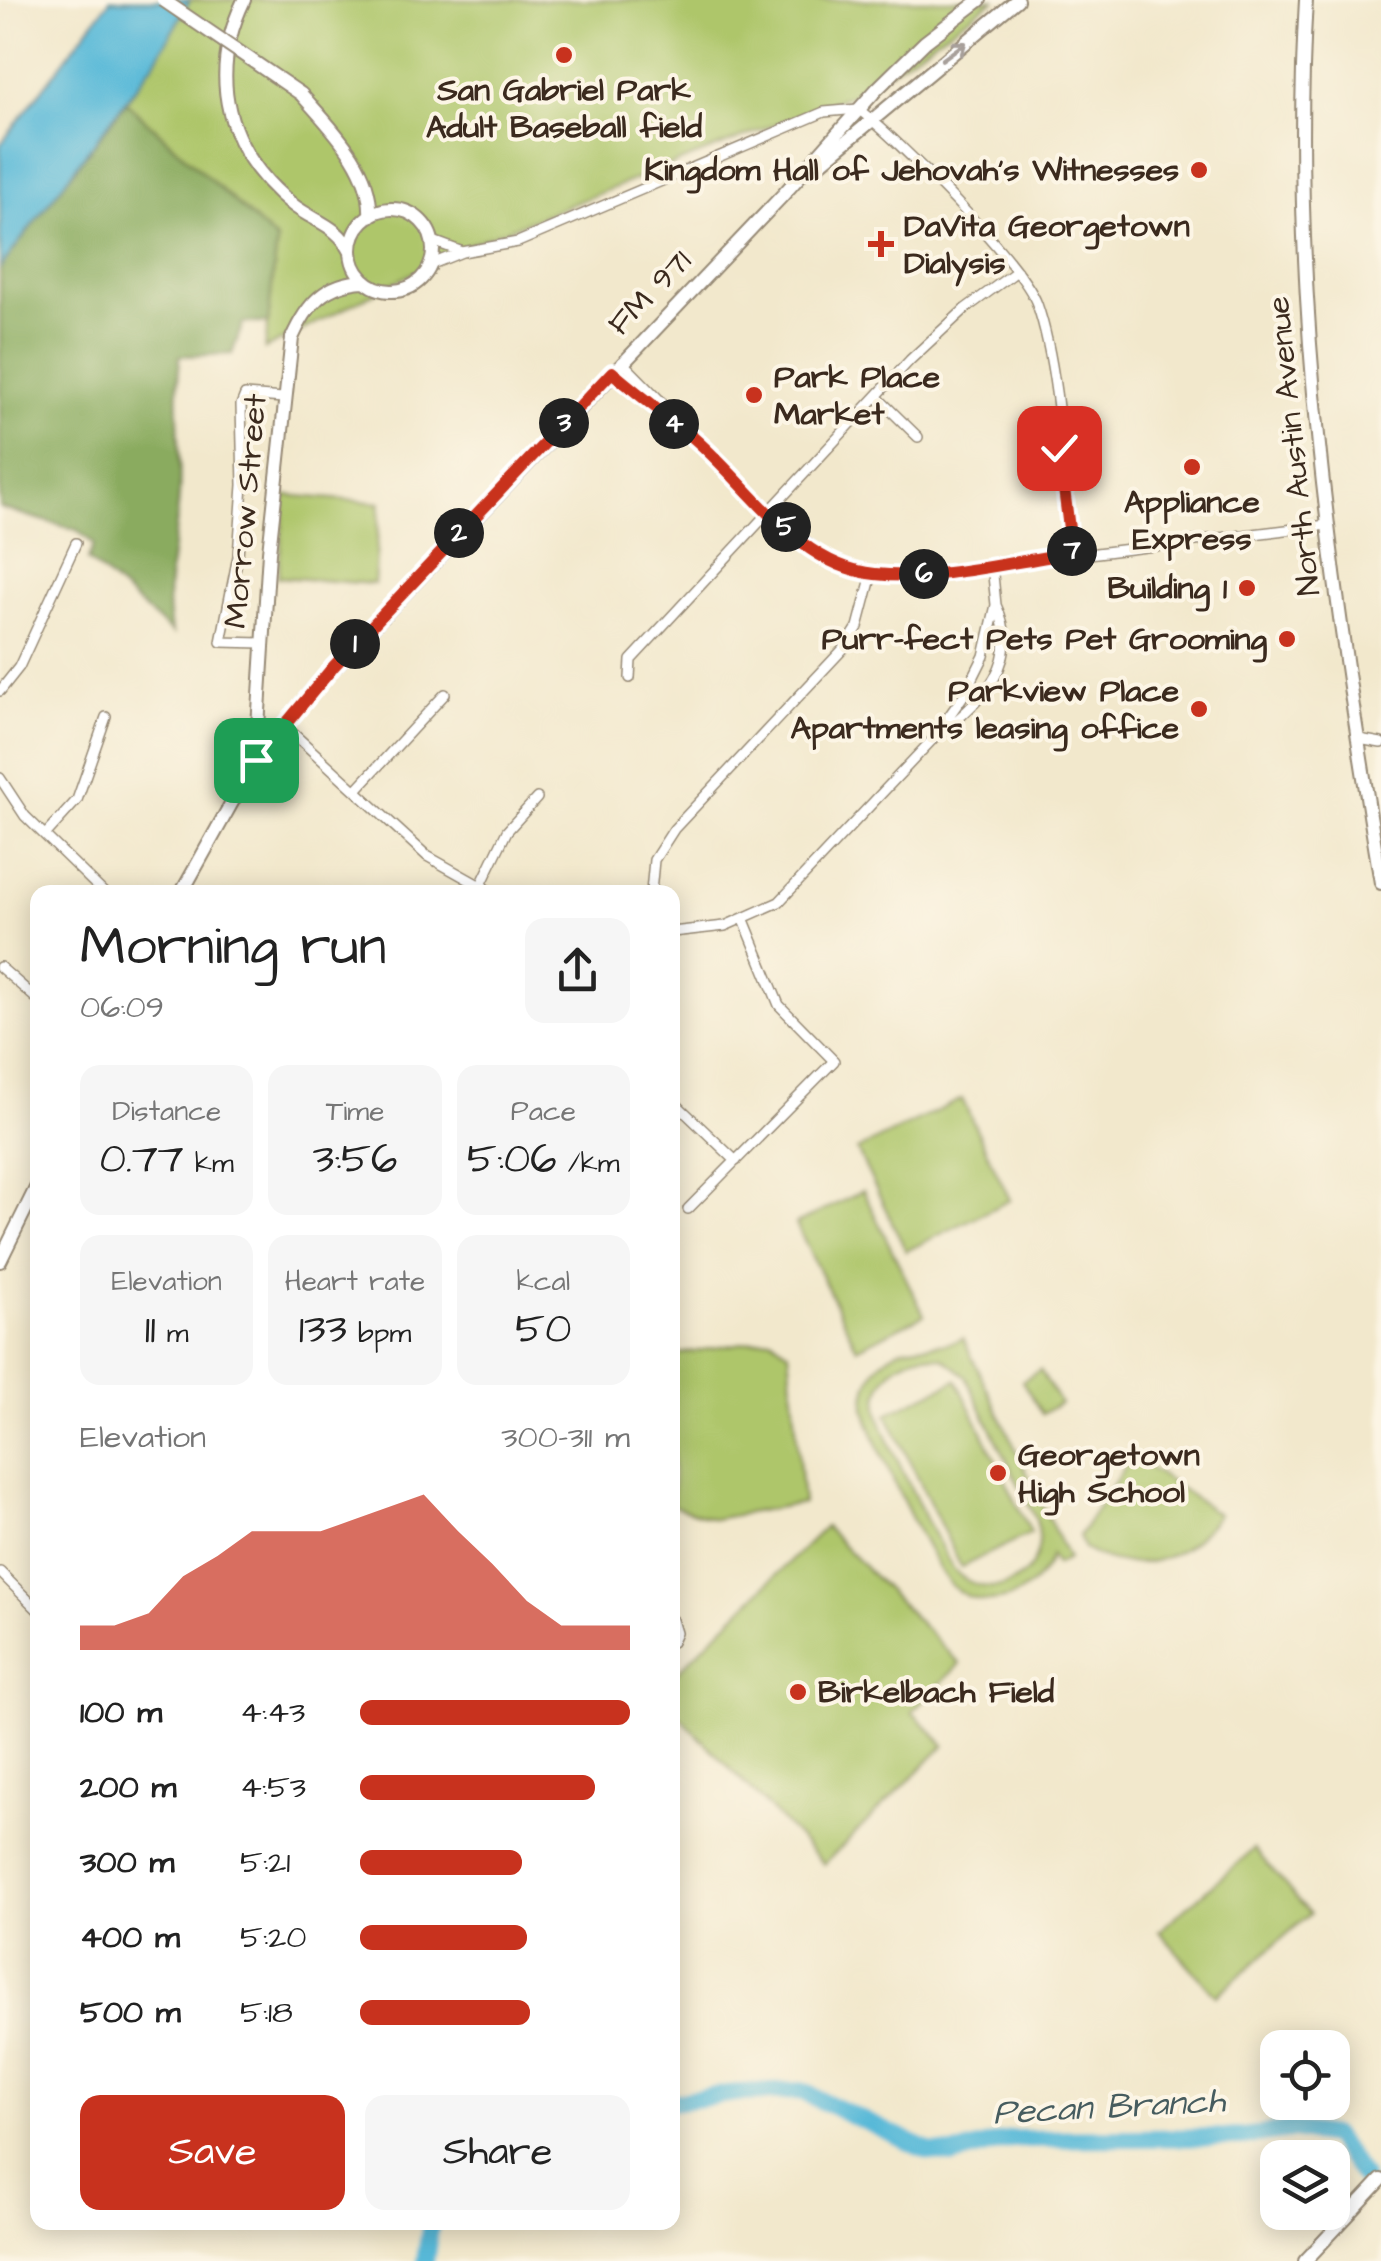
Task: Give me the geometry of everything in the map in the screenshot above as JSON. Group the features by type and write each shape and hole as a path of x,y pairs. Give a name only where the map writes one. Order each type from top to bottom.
{"main road":[{"path":"163,0 302,94 344,145 370,195 390,209 417,217 433,241 432,264 410,288 394,292 364,281 336,286"},
{"path":"244,0 232,26 223,64 231,120 283,197 338,230 364,281"},
{"name":"FM 971","path":"186,885 256,760 284,725 782,196 858,109 925,42 980,0"},
{"name":"FM 971","path":"782,196 1017,0"},
{"name":"North Austin Avenue","path":"1306,0 1302,262 1327,525 1381,883"},
{"path":"351,255 365,221 370,195"},
{"path":"338,230 390,209"},
{"name":"Morrow Street","path":"256,760 262,643 283,398 292,338 303,313 323,292 336,286 351,255"},
{"path":"0,1261 30,1200"},
{"path":"1304,2261 1381,2180"}],"street":[{"path":"432,264 462,252 518,242 824,112 858,109 1017,271 1036,301 1045,330 1072,553"},
{"path":"433,241 462,252"},
{"path":"630,678 630,660 876,397 940,330 1017,271"},
{"path":"617,367 671,408 689,434 770,512 825,558 872,574 924,574 1327,525"},
{"path":"262,643 222,642 240,529 241,405 245,395 283,398"},
{"path":"876,397 918,438"},
{"path":"0,690 19,667 76,543"},
{"path":"680,931 744,920 797,886 932,740 976,704 1000,673 1005,633 996,605 992,564"},
{"path":"652,885 654,860 674,829 846,646 858,627 872,574"},
{"path":"932,740 974,678 996,605"},
{"path":"356,790 446,694"},
{"path":"47,833 78,800 106,717"},
{"path":"284,725 426,856 475,885"},
{"path":"1359,739 1381,743"},
{"path":"0,778 25,816 47,833 96,885"},
{"path":"481,885 507,831 537,798"},
{"path":"688,1209 834,1061 779,1005 744,920"},
{"path":"0,968 30,993"},
{"path":"680,1108 736,1161"},
{"path":"0,1572 30,1602"}],"green space":[{"path":"190,0 994,0 859,92 470,244 265,349 277,241 126,102"},
{"path":"126,102 277,241 268,323 243,323 232,354 180,356 179,495 168,600 172,633 88,560 94,544 77,530 0,508 0,268"},
{"path":"285,495 380,503 374,584 278,577"},
{"path":"962,1099 1010,1200 906,1251 857,1150"},
{"path":"863,1191 924,1315 857,1348 796,1224"},
{"path":"771,1338 789,1352 803,1503 714,1519 680,1508 680,1354"},
{"path":"963,1338 1068,1559 1056,1565 1051,1556 1034,1582 1009,1598 995,1601 966,1595 943,1575 889,1470 865,1407 870,1379 889,1356 909,1347","holes":["914,1357 943,1358 965,1375 1036,1520 1036,1556 1028,1570 1001,1586 985,1587 953,1569 881,1421 878,1398 890,1372"]},
{"path":"1040,1370 1060,1403 1042,1414 1022,1381"},
{"path":"957,1380 1031,1533 961,1567 887,1414"},
{"path":"1138,1460 1218,1514 1205,1530 1175,1553 1158,1560 1122,1563 1084,1549 1079,1536 1128,1462"},
{"path":"825,1527 960,1664 912,1712 945,1745 824,1864 680,1717 680,1669"},
{"path":"1254,1849 1310,1914 1216,1996 1159,1931"}],"water":[{"path":"110,0 190,0 156,60 0,268 0,145"}],"waterway":[{"name":"Pecan Branch","path":"680,2101 736,2093 801,2091 930,2152 954,2155 1011,2139 1243,2137 1291,2130 1333,2136 1363,2177"},
{"name":"Pecan Branch","path":"425,2261 430,2230"}],"place":[{"name":"San Gabriel Park Adult Baseball field","path":"564,55"},
{"name":"Kingdom Hall of Jehovah's Witnesses","path":"1199,170"},
{"name":"DaVita Georgetown Dialysis","path":"881,244"},
{"name":"Park Place Market","path":"754,395"},
{"name":"Appliance Express","path":"1192,467"},
{"name":"Building 1","path":"1247,588"},
{"name":"Purr-fect Pets Pet Grooming","path":"1287,639"},
{"name":"Parkview Place Apartments leasing office","path":"1199,709"},
{"name":"Georgetown High School","path":"998,1473"},
{"name":"Birkelbach Field","path":"798,1692"}],"route":[{"path":"256,760 334,666 612,372 661,416 689,434 790,532 838,565 872,574 924,574 1072,553 1059,448"}]}
